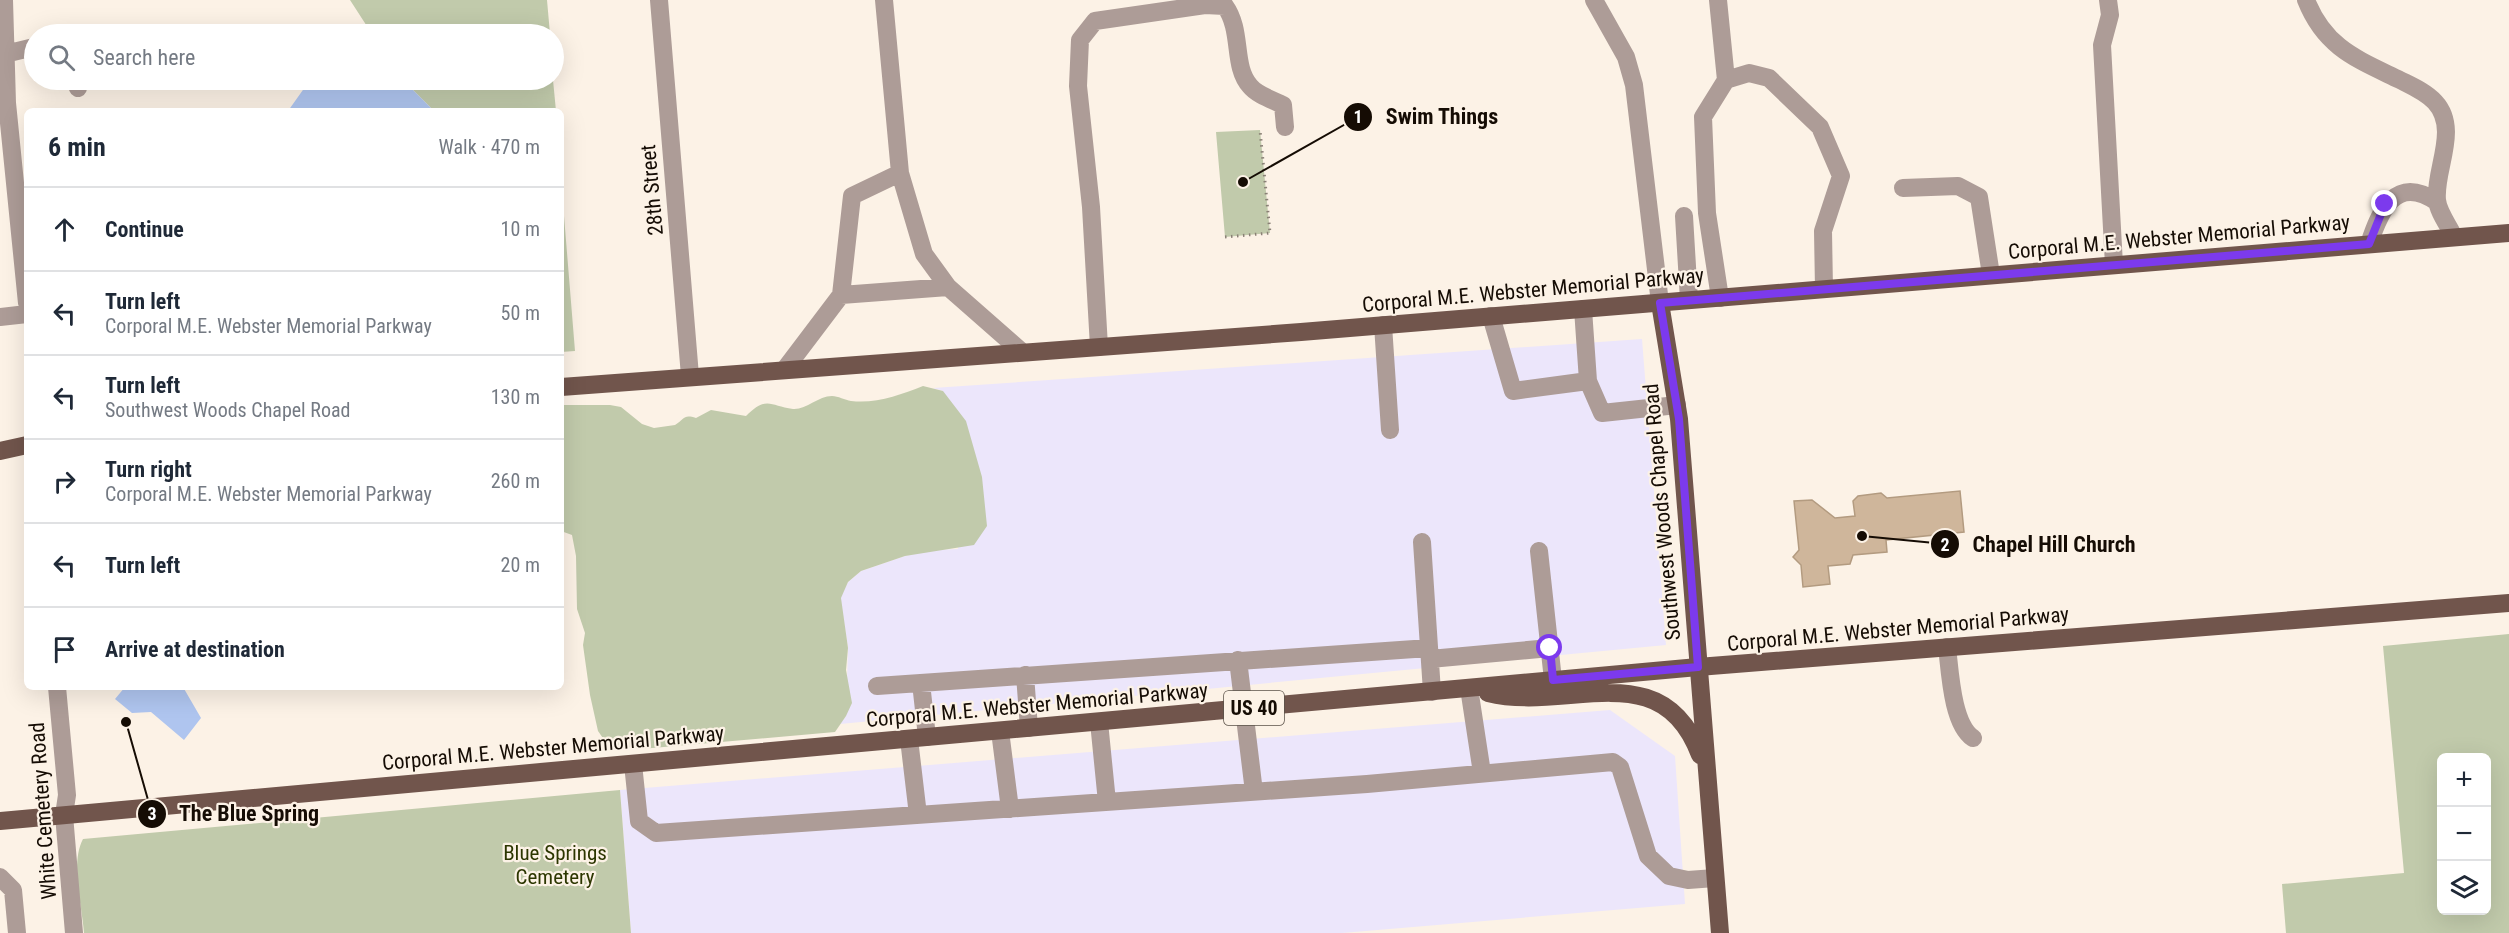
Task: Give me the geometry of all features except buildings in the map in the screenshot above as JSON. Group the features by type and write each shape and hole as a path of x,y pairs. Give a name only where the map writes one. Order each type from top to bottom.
{"main road":[{"name":"Corporal M.E. Webster Memorial Parkway","path":"564,387 1383,325 2509,233"},
{"name":"Southwest Woods Chapel Road","path":"1660,303 1677,405 1720,933"},
{"path":"0,451 24,447"},
{"name":"Corporal M.E. Webster Memorial Parkway","path":"0,821 1698,667 2509,603"},
{"path":"1469,688 1502,697 1550,698 1635,694 1651,698 1665,704 1681,718 1694,738 1707,773"}],"street":[{"path":"4,0 7,103 24,273"},
{"name":"28th Street","path":"658,0 690,376"},
{"path":"884,0 900,172 924,254 948,287 1022,352"},
{"path":"1594,0 1626,57 1634,86 1660,303"},
{"path":"1718,0 1726,80 1702,117 1707,213 1720,298"},
{"path":"2109,0 2110,15 2102,45 2114,265"},
{"path":"2306,0 2325,33 2343,52 2418,89 2436,103 2443,119 2446,142 2438,181 2437,202 2454,237"},
{"path":"1099,347 1091,207 1078,86 1080,40 1095,21 1205,5 1225,6 1234,19 1240,66 1250,86 1283,105 1285,127"},
{"path":"5,54 24,49"},
{"path":"1726,80 1749,73 1769,78 1820,127 1841,176 1824,231 1824,289"},
{"path":"784,369 841,295 852,196 900,172"},
{"path":"1903,188 1958,186 1978,196 1991,275"},
{"path":"2369,244 2385,204 2395,197 2425,194 2437,202"},
{"path":"1651,219 1707,213"},
{"path":"1684,216 1689,300"},
{"path":"841,295 948,287"},
{"path":"1583,309 1588,381 1602,413 1677,405"},
{"path":"0,317 24,314"},
{"path":"1491,316 1513,391 1588,381"},
{"path":"1383,325 1389,429"},
{"path":"1422,542 1432,692"},
{"path":"1539,551 1553,680"},
{"path":"1947,647 1959,721 1967,734 1973,738"},
{"path":"877,686 1238,660 1550,648"},
{"path":"1238,660 1254,792"},
{"path":"1025,675 1029,728"},
{"path":"918,815 921,683"},
{"path":"1469,688 1482,773"},
{"name":"White Cemetery Road","path":"57,690 67,795 64,815 74,933"},
{"path":"1099,722 1107,802"},
{"path":"1000,731 1010,808"},
{"path":"633,764 639,821 656,833 1254,792 1613,762 1620,767 1648,856 1669,876 1689,880 1715,878"},
{"path":"0,877 13,890 17,933"}],"path":[{"path":"1226,237 1270,233 1260,130"}],"shaded area":[{"path":"1642,339 1666,645 840,724 846,716 848,647 840,598 848,582 861,571 905,556 931,550 958,549 943,391 933,388"},
{"path":"1610,710 1675,756 1685,904 1342,933 631,933 620,790"}],"green space":[{"path":"350,0 547,0 549,24 366,24"},
{"path":"413,90 554,90 556,108 431,108"},
{"path":"1260,130 1270,233 1225,237 1216,132"},
{"path":"564,216 575,351 564,352"},
{"path":"923,386 943,391 966,421 982,477 987,526 974,545 905,556 861,571 848,582 841,598 848,648 846,670 852,703 835,732 641,749 607,744 598,731 590,695 583,645 585,633 577,609 576,556 572,535 564,532 564,405 621,407 642,424 654,428 675,425 686,417 696,418 711,410 746,416 764,404 798,409 832,396 860,402 897,395"},
{"path":"2509,634 2509,933 2286,933 2282,884 2404,873 2383,646"},
{"name":"Blue Springs Cemetery","path":"620,790 631,933 84,933 77,872 79,849 83,839"}],"water":[{"path":"303,90 413,90 431,108 290,108"},
{"path":"122,690 185,690 201,718 184,740 151,712 132,713 115,699"}],"place":[{"name":"Swim Things","path":"1243,182"},
{"name":"Chapel Hill Church","path":"1862,536"},
{"name":"The Blue Spring","path":"126,722"}],"route":[{"path":"1550,648 1553,680 1698,667 1679,419 1660,303 2369,244 2378,216 2385,204"}]}
